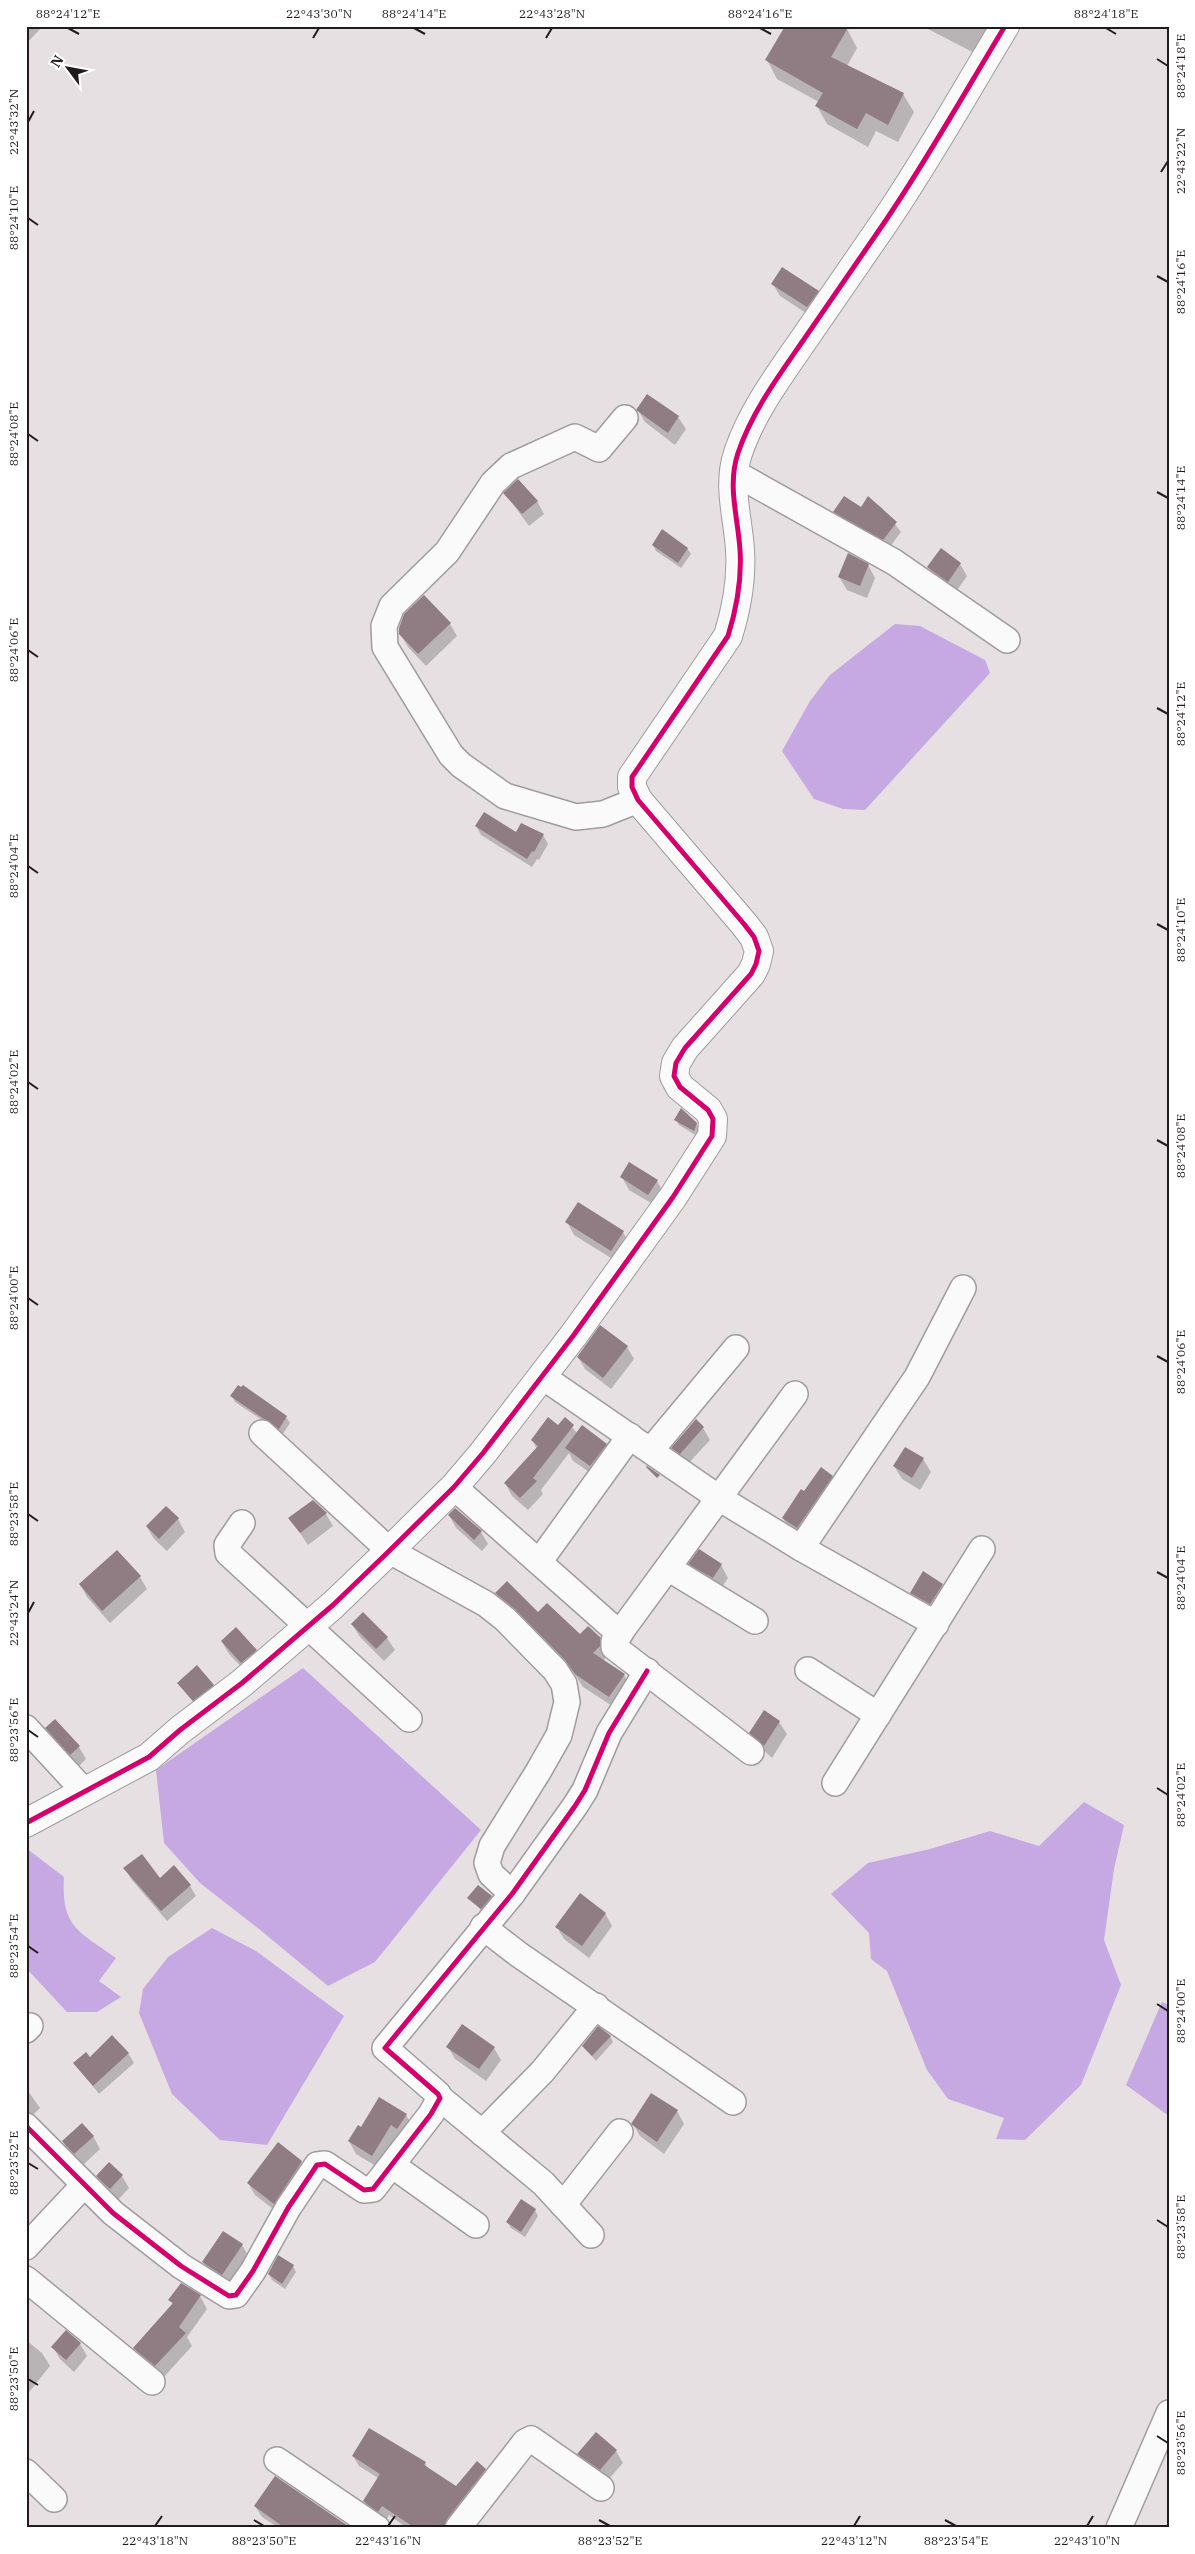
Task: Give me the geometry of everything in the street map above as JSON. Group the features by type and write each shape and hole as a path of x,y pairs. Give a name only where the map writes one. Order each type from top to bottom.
{"street":[{"path":"26,1823 149,1757 307,1628 390,1551 454,1487 542,1377 673,1197 712,1136 713,1119 708,1110 680,1087 674,1076 676,1063 685,1048 751,974 759,951 754,937 744,924 638,800 632,787 632,777 728,636 736,610 741,577 740,549 732,492 733,472 738,452 755,416 787,365 885,222 1005,26"},
{"path":"625,418 599,449 575,436 511,466 493,483 447,552 392,606 384,626 383,637 385,648 442,743 461,765 491,788 505,796 576,817 603,814 638,800"},
{"path":"733,472 894,562 1007,640"},
{"path":"801,1548 917,1377 963,1288"},
{"path":"651,1450 736,1348"},
{"path":"542,1377 719,1498 801,1548 936,1624"},
{"path":"751,1752 614,1647 614,1641 795,1394"},
{"path":"262,1433 390,1551 486,1604 521,1634 564,1684 567,1702 559,1735 492,1846 487,1863 491,1874 512,1894"},
{"path":"539,1562 630,1436"},
{"path":"454,1487 620,1634"},
{"path":"242,1522 227,1545 228,1553 307,1628 409,1718"},
{"path":"835,1783 982,1549"},
{"path":"668,1568 754,1621"},
{"path":"808,1670 878,1716"},
{"path":"591,2235 543,2183 440,2098 432,2088 385,2048 512,1894 585,1790 610,1734 647,1671"},
{"path":"26,1728 85,1792"},
{"path":"483,1927 518,1954 733,2102"},
{"path":"482,2133 542,2072 596,2006"},
{"path":"26,2126 113,2213 181,2266 233,2297 248,2279 288,2208 317,2165 326,2164 369,2191 373,2189 431,2114 440,2098"},
{"path":"562,2205 620,2132"},
{"path":"392,2165 476,2225"},
{"path":"26,2247 84,2185"},
{"path":"26,2279 152,2382"},
{"path":"1119,2528 1169,2413"},
{"path":"458,2528 525,2442 531,2439 602,2488"},
{"path":"277,2460 377,2528"},
{"path":"26,2472 54,2498"}],"shaded area":[{"path":"895,624 920,626 985,660 990,673 865,810 843,809 814,799 782,751 810,701 830,675"},
{"path":"303,1668 481,1830 375,1962 328,1986 200,1883 164,1843 156,1770"},
{"path":"1084,1802 1124,1825 1114,1869 1104,1940 1121,1985 1081,2085 1025,2140 996,2139 1004,2118 948,2099 927,2070 887,1971 871,1959 869,1933 831,1894 868,1863 930,1849 990,1831 1039,1846"},
{"path":"26,1848 64,1877 66,1907 69,1918 75,1926 82,1934 116,1958 99,1981 121,1997 97,2012 67,2012 26,1968"},
{"path":"212,1928 256,1951 344,2016 267,2145 220,2140 172,2094 139,2013 143,1989 168,1957"},
{"path":"1162,2002 1169,2005 1169,2116 1126,2085"}],"building":[{"path":"785,26 849,26 831,57 904,93 888,125 866,113 857,129 815,106 823,93 765,60"},
{"path":"782,267 819,291 807,307 771,284"},
{"path":"647,394 679,416 668,433 636,410"},
{"path":"518,479 538,501 522,514 503,493"},
{"path":"844,496 861,507 868,496 897,522 883,540 833,512"},
{"path":"662,529 688,548 678,563 652,545"},
{"path":"941,548 961,563 948,582 927,567"},
{"path":"848,553 869,564 860,586 838,577"},
{"path":"424,595 451,623 418,654 399,634 399,628 404,614"},
{"path":"484,812 516,832 521,823 544,834 534,852 532,851 527,859 475,826"},
{"path":"681,1108 697,1123 694,1131 674,1120"},
{"path":"629,1162 658,1180 648,1195 620,1177"},
{"path":"578,1202 624,1231 611,1251 565,1222"},
{"path":"600,1325 628,1346 603,1378 577,1357"},
{"path":"238,1385 241,1387 243,1385 287,1416 279,1429 230,1396"},
{"path":"548,1417 558,1425 565,1417 574,1425 533,1478 537,1481 520,1498 504,1483 538,1446 531,1440"},
{"path":"696,1419 704,1427 680,1454 671,1448"},
{"path":"582,1425 607,1444 590,1466 565,1448"},
{"path":"905,1447 924,1458 912,1478 893,1466"},
{"path":"647,1466 660,1475 657,1478"},
{"path":"821,1467 833,1476 797,1528 782,1518 801,1489 804,1491"},
{"path":"313,1500 327,1513 300,1533 288,1518"},
{"path":"166,1506 179,1518 159,1539 146,1526"},
{"path":"455,1508 482,1531 474,1540 448,1515"},
{"path":"699,1549 722,1564 713,1578 688,1564"},
{"path":"117,1550 141,1576 102,1611 79,1584"},
{"path":"923,1571 943,1584 930,1604 910,1593"},
{"path":"507,1581 538,1612 547,1603 580,1634 588,1626 601,1638 600,1646 593,1653 625,1674 609,1697 575,1674 565,1660 515,1609 495,1593"},
{"path":"363,1612 388,1637 376,1649 351,1624"},
{"path":"236,1627 257,1650 241,1663 221,1641"},
{"path":"197,1665 214,1685 193,1701 177,1683"},
{"path":"764,1710 780,1721 764,1746 749,1733"},
{"path":"55,1719 80,1746 70,1755 45,1728"},
{"path":"142,1854 160,1878 174,1865 191,1885 161,1911 123,1868"},
{"path":"478,1885 492,1896 481,1909 467,1898"},
{"path":"580,1893 606,1913 582,1946 555,1927"},
{"path":"462,2024 495,2047 479,2069 446,2047"},
{"path":"598,2026 611,2036 592,2056 582,2046"},
{"path":"112,2035 129,2053 93,2086 73,2063 86,2052 90,2057"},
{"path":"651,2093 678,2110 657,2142 631,2124"},
{"path":"379,2097 407,2114 397,2129 391,2125 372,2156 348,2141 358,2125 361,2127"},
{"path":"82,2123 94,2136 74,2154 62,2141"},
{"path":"278,2142 302,2161 274,2204 247,2183"},
{"path":"109,2162 123,2175 110,2189 96,2176"},
{"path":"521,2199 536,2209 521,2232 506,2222"},
{"path":"223,2231 243,2244 222,2275 202,2262"},
{"path":"278,2255 294,2265 282,2284 268,2274"},
{"path":"181,2283 201,2295 179,2327 186,2333 155,2366 133,2348 173,2303 168,2300"},
{"path":"66,2330 81,2343 66,2360 51,2347"},
{"path":"369,2428 426,2462 424,2465 456,2486 477,2461 486,2469 447,2519 444,2528 415,2528 382,2506 378,2512 363,2501 380,2474 352,2456"},
{"path":"596,2432 617,2450 600,2470 577,2454"},
{"path":"275,2476 351,2528 285,2528 254,2506"}],"cycle path":[{"path":"26,1823 149,1757 180,1730 242,1683 333,1605 454,1487 483,1453 573,1336 673,1197 712,1136 713,1119 708,1110 680,1087 674,1076 676,1063 685,1048 751,974 759,951 754,937 744,924 638,800 632,787 632,777 728,636 734,615 740,572 740,550 733,477 738,453 750,424 774,383 915,175 1005,26"},
{"path":"26,2126 113,2213 181,2266 229,2296 236,2295 253,2271 288,2208 317,2165 325,2164 364,2190 373,2189 431,2114 440,2098 438,2094 385,2048 512,1894 575,1806 585,1790 609,1733 647,1671"}]}
